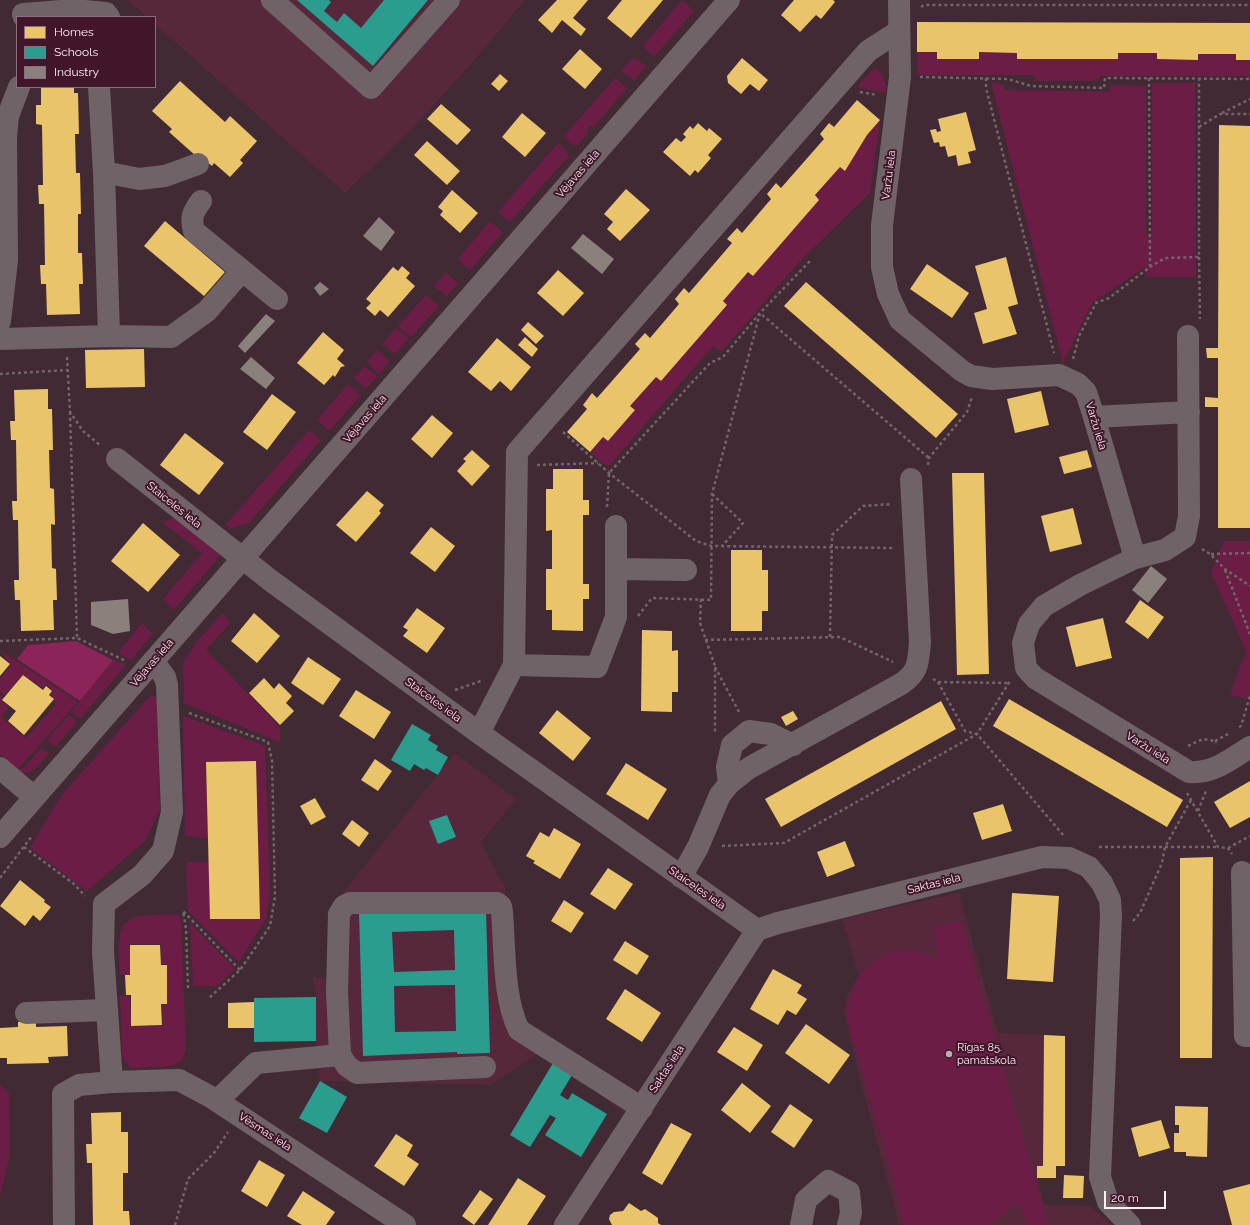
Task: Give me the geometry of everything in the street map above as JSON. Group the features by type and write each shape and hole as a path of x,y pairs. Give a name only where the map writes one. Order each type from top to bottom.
{"street":[{"path":"272,0 371,88 449,0"},
{"name":"Vējavas iela","path":"5,831 143,663 243,560 729,0"},
{"name":"Varžu iela","path":"908,5 899,31 900,77 882,225 882,267 888,294 900,320 962,371 976,377 992,378 1062,377 1078,384 1086,392 1135,558"},
{"path":"24,16 24,14 74,10 106,12 108,16"},
{"path":"479,733 514,664 517,452 868,51 899,31"},
{"path":"0,321 2,279 7,260 6,137 4,116 18,88"},
{"path":"99,88 104,172 109,336"},
{"path":"104,172 139,179 166,176 198,164"},
{"path":"202,201 192,213 191,221 194,231 276,300"},
{"path":"0,339 109,336 171,337 207,311 242,272"},
{"path":"1026,668 1023,643 1029,624 1044,606 1080,585 1135,558 1165,550 1185,537 1189,516 1188,336"},
{"path":"1094,417 1189,412"},
{"name":"Staiceles iela","path":"117,458 243,560 479,733 757,930"},
{"path":"681,877 698,848 720,795 729,784 749,768 901,684 915,672 920,642 911,479"},
{"path":"514,664 597,667 616,617 616,526"},
{"path":"616,569 686,570"},
{"path":"112,1082 103,952 104,904 142,875 164,851 172,812 167,685 165,676 143,663"},
{"name":"Varžu iela","path":"1026,668 1035,678 1189,772 1201,773 1220,766 1250,747"},
{"path":"729,784 728,767 732,745 749,731 771,734 793,745"},
{"path":"0,768 34,797"},
{"name":"Saktas iela","path":"565,1225 757,930 778,923 1042,857 1069,858 1089,867 1102,883 1110,900 1111,915 1100,1177 1108,1202 1130,1225"},
{"path":"1242,872 1247,988 1245,1036 1250,1036"},
{"path":"485,1067 357,1073 346,1066 340,1055 338,991 339,914 344,906 350,903 497,903 501,906 502,912 509,1001 514,1020 519,1030 642,1108"},
{"path":"26,1013 107,1010"},
{"path":"217,1101 256,1063 340,1055"},
{"name":"Vēsmas iela","path":"64,1225 63,1094 79,1085 112,1082 179,1080 217,1101 405,1225"},
{"path":"801,1225 806,1200 828,1181 850,1192 851,1213 848,1225"}],"path":[{"path":"908,5 1250,5"},
{"path":"900,77 1008,79 1030,86 1104,88 1105,78 1250,79"},
{"path":"986,78 986,88 1062,377"},
{"path":"1149,78 1150,267"},
{"path":"1062,377 1079,336 1096,304 1109,298 1150,267 1165,258 1199,257 1199,78"},
{"path":"857,91 878,96"},
{"path":"1199,127 1220,114 1250,99"},
{"path":"1220,114 1250,114"},
{"path":"616,526 606,517 609,473 710,363 723,356 760,313 810,261"},
{"path":"760,313 929,458"},
{"path":"635,620 652,598 711,600 712,494 760,313"},
{"path":"65,337 70,412 77,638"},
{"path":"0,374 68,370"},
{"path":"911,479 928,465 929,458 967,412 976,377"},
{"path":"70,412 83,431 117,458"},
{"path":"548,417 609,473 696,541 711,546 832,546 914,549"},
{"path":"517,466 598,463"},
{"path":"712,494 743,523 722,546"},
{"path":"830,637 832,535 863,506 912,503"},
{"path":"1185,537 1210,554 1225,569 1250,586"},
{"path":"1210,554 1250,553"},
{"path":"1225,569 1250,634"},
{"path":"701,599 700,623 705,640 715,666 749,731"},
{"path":"705,640 840,637 938,682 1008,683"},
{"path":"0,641 77,638 143,663"},
{"path":"715,666 715,733"},
{"path":"717,846 784,843 977,734 1008,683 1026,668"},
{"path":"938,682 966,731 977,734 1068,841"},
{"path":"1215,741 1241,726 1250,696"},
{"path":"187,712 268,742 272,761 275,897 270,926 240,970 209,998"},
{"path":"1177,766 1179,778 1218,847"},
{"path":"1198,811 1209,784"},
{"path":"1140,913 1162,863 1165,847 1191,800"},
{"path":"5,831 24,848 74,884 87,898"},
{"path":"1096,847 1228,848 1250,836"},
{"path":"1228,848 1242,872"},
{"path":"188,988 184,911 240,970"},
{"path":"175,1225 188,1179 214,1153"}],"shaded area":[{"path":"128,0 525,0 477,57 413,128 345,193 156,25 156,16 146,16"},
{"path":"682,0 694,11 654,57 643,46"},
{"path":"917,52 937,52 937,59 979,52 1017,53 1017,59 1118,59 1118,53 1157,53 1157,59 1198,60 1198,54 1236,54 1250,60 1250,76 1099,76 1098,81 1035,81 1035,75 917,75"},
{"path":"633,57 646,66 634,80 621,71"},
{"path":"876,68 884,79 886,93 857,87 872,70"},
{"path":"615,78 627,88 594,127 588,126 588,133 577,145 573,145 564,136"},
{"path":"991,82 1004,85 1005,90 1109,92 1111,85 1146,86 1146,235 1152,234 1152,83 1195,83 1196,277 1146,277 1145,267 1092,303 1063,363"},
{"path":"880,120 870,193 800,261 721,352 713,346 608,467 590,452 603,437 608,441 635,410 630,406 656,377 661,381 727,305 723,301 748,272 753,276 819,200 815,195 840,167 845,170 867,135"},
{"path":"558,143 567,151 568,157 510,222 498,212"},
{"path":"490,221 503,232 470,270 458,259"},
{"path":"446,273 458,283 447,296 434,286"},
{"path":"426,295 439,306 411,337 398,326"},
{"path":"396,328 409,339 395,354 382,344"},
{"path":"377,350 390,361 379,374 367,362"},
{"path":"364,366 377,376 366,389 354,378"},
{"path":"348,384 361,395 329,431 317,420"},
{"path":"309,430 321,440 249,523 231,528 225,525"},
{"path":"174,517 219,549 220,556 174,610 163,599 202,553 163,523"},
{"path":"1224,541 1250,541 1250,699 1230,695 1246,651 1211,572"},
{"path":"222,614 231,622 206,650 280,727 280,742 184,703 183,663 197,641"},
{"path":"142,623 153,634 131,660 118,653"},
{"path":"76,641 113,660 80,701 17,659 28,645"},
{"path":"0,650 78,702 19,768 22,770 41,748 49,754 33,770 25,773 21,773 0,754 0,701 9,707 1,717 26,738 56,704 51,695 53,691 47,685 42,687 23,675 5,695 0,691 0,679 11,665"},
{"path":"113,660 124,663 125,666 80,719 71,712"},
{"path":"0,694 3,697 0,701"},
{"path":"151,695 157,698 160,809 145,841 87,891 30,848 61,796"},
{"path":"69,715 77,722 55,747 47,740"},
{"path":"183,716 265,746 270,892 266,919 239,962 188,911 186,862 209,862 210,919 259,918 256,761 206,762 208,839 185,835"},
{"path":"455,753 516,799 481,842 505,888 519,1011 531,1033 637,1091 624,1112 572,1075 536,1055 490,1085 320,1081 316,1041 316,997 313,977 337,979 343,893"},
{"name":"Rīgas 85. pamatskola","path":"959,893 998,1033 1044,1035 1043,1166 1037,1177 1044,1205 1090,1206 1112,1225 898,1225 895,1208 858,1072 844,1012 847,996 859,975 842,919"},
{"path":"177,914 181,919 186,1050 181,1062 169,1066 131,1068 122,1056 120,997 130,996 131,1026 163,1025 162,1005 167,1005 167,964 161,964 161,944 130,944 130,975 120,975 120,935 127,922 133,918 148,915"},
{"name":"Rīgas 85. pamatskola","path":"961,921 1048,1225 1027,1225 1020,1203 1009,1206 1004,1214 989,1225 904,1225 889,1162 849,1027 849,1002 858,979 874,961 885,955 902,950 918,952 939,959 933,929"},
{"path":"190,923 235,969 217,986 193,986"},
{"path":"0,1085 9,1093 10,1154 0,1196"}],"building: Homes":[{"path":"557,0 588,0 573,18 586,29 581,36 562,20 552,33 538,20"},
{"path":"622,0 663,0 631,38 607,18"},
{"path":"794,0 833,0 835,2 821,19 816,15 800,32 781,15"},
{"path":"917,22 1250,23 1250,60 1236,60 1236,54 1198,54 1198,60 1157,59 1157,53 1118,53 1118,59 1017,59 1017,53 979,52 979,59 937,59 937,52 917,52"},
{"path":"580,49 602,69 585,89 562,69"},
{"path":"742,58 768,80 759,91 750,84 741,94 728,83 727,76"},
{"path":"500,74 508,81 499,91 491,84"},
{"path":"180,81 225,122 230,116 257,141 240,160 243,163 230,177 214,163 212,166 198,154 196,156 169,132 172,129 152,111"},
{"path":"41,88 74,88 74,93 78,93 79,134 75,134 76,173 80,173 81,214 78,214 78,253 82,253 83,284 79,284 80,314 47,315 46,284 41,284 40,265 45,265 44,204 39,204 38,185 43,185 42,125 36,124 36,105 41,105"},
{"path":"857,100 880,120 867,135 845,171 840,167 815,195 819,200 753,276 748,272 723,301 727,305 661,381 656,377 630,406 635,410 608,441 603,437 590,452 567,432 587,409 583,405 592,393 597,398 640,349 635,344 645,333 650,338 679,304 675,299 684,288 689,293 732,243 727,239 737,228 742,233 771,199 767,194 776,183 781,188 824,139 820,134 829,123 834,127"},
{"path":"441,104 471,130 457,145 427,119"},
{"path":"966,112 976,150 968,152 971,163 958,166 956,155 948,157 945,146 940,147 939,142 934,143 930,130 936,129 937,132 941,131 938,119"},
{"path":"522,113 546,133 525,157 502,137"},
{"path":"698,123 707,131 709,128 722,139 708,155 711,158 698,173 695,170 690,176 663,152 676,138 681,142 686,137 683,134 690,126 693,129"},
{"path":"1219,125 1250,126 1250,528 1218,528 1218,407 1205,407 1205,397 1218,398 1218,358 1207,358 1206,348 1218,348"},
{"path":"427,141 460,171 447,185 414,155"},
{"path":"626,189 650,210 620,241 607,229 613,222 604,214"},
{"path":"452,190 478,213 460,233 440,215 443,211 438,207"},
{"path":"165,221 225,272 204,296 144,246"},
{"path":"1006,257 1018,304 1008,307 1017,334 983,344 974,313 987,309 975,266"},
{"path":"927,264 969,293 952,318 910,289"},
{"path":"402,266 410,273 406,278 415,286 388,317 380,310 375,316 366,308 371,303 366,299 393,267 398,271"},
{"path":"558,270 584,293 563,316 537,293"},
{"path":"806,282 958,414 936,438 784,306"},
{"path":"528,322 544,336 536,344 521,330"},
{"path":"323,332 344,350 337,359 345,366 341,367 335,377 333,375 324,385 297,363"},
{"path":"525,337 538,349 532,357 518,345"},
{"path":"497,338 531,367 511,391 500,381 491,391 468,372"},
{"path":"144,349 145,387 86,388 85,350"},
{"path":"48,389 48,409 52,409 53,450 49,450 50,488 54,489 55,525 51,524 52,568 56,569 57,600 53,600 54,630 21,631 20,600 15,600 14,580 19,580 18,520 13,520 12,501 17,501 16,440 11,440 10,421 15,421 14,390"},
{"path":"1041,391 1049,425 1015,433 1007,399"},
{"path":"272,394 296,412 267,450 243,432"},
{"path":"432,415 453,433 432,458 411,439"},
{"path":"185,433 224,463 199,495 160,465"},
{"path":"472,450 490,466 472,486 457,471 466,461 463,459"},
{"path":"1087,450 1092,467 1064,474 1059,457"},
{"path":"553,469 583,469 583,500 589,500 589,515 583,515 583,584 589,584 589,599 583,599 583,631 552,630 552,610 546,610 546,569 552,569 552,530 546,531 546,489 553,489"},
{"path":"952,473 984,473 989,674 957,675"},
{"path":"367,491 384,505 379,511 381,513 356,542 336,525"},
{"path":"1073,508 1082,544 1050,552 1041,516"},
{"path":"143,523 180,555 148,592 111,561"},
{"path":"431,527 455,546 435,572 410,553"},
{"path":"731,550 762,550 762,570 768,570 768,611 762,611 762,631 731,631"},
{"path":"1140,600 1164,617 1148,639 1125,622"},
{"path":"417,608 445,628 427,653 403,636 408,630 403,627"},
{"path":"254,613 280,636 257,663 231,641"},
{"path":"1103,618 1112,658 1076,667 1066,627"},
{"path":"642,630 672,631 672,651 678,650 678,692 672,692 672,712 641,711"},
{"path":"0,656 10,664 0,676"},
{"path":"308,657 341,679 323,705 291,683"},
{"path":"23,675 43,690 46,686 52,691 49,695 54,699 24,735 8,721 16,711 2,700"},
{"path":"264,678 274,689 279,683 292,696 286,703 294,711 280,725 249,693"},
{"path":"356,690 391,712 374,739 339,716"},
{"path":"1009,699 1183,800 1167,827 993,726"},
{"path":"941,701 956,729 781,827 765,799"},
{"path":"557,710 591,738 573,761 539,733"},
{"path":"793,711 798,719 786,726 781,717"},
{"path":"375,759 392,771 378,791 361,780"},
{"path":"256,761 260,919 210,919 206,762"},
{"path":"626,763 667,789 648,820 606,794"},
{"path":"1250,781 1250,817 1230,828 1214,802"},
{"path":"315,798 326,817 311,825 300,806"},
{"path":"1003,804 1012,831 982,840 973,813"},
{"path":"352,820 369,833 359,847 342,834"},
{"path":"554,828 581,844 560,879 533,863 535,861 526,856 540,832 549,837"},
{"path":"845,841 855,866 827,877 817,852"},
{"path":"1213,857 1212,1058 1180,1058 1180,858"},
{"path":"608,868 633,884 615,910 590,894"},
{"path":"20,880 45,900 44,902 51,907 40,921 33,915 25,926 0,906"},
{"path":"1012,893 1059,896 1053,982 1007,979"},
{"path":"564,900 584,913 571,933 551,921"},
{"path":"625,941 649,956 637,975 613,960"},
{"path":"130,945 160,945 161,965 167,965 167,1004 161,1004 162,1025 131,1026 131,995 126,995 125,975 130,975"},
{"path":"773,969 802,985 797,993 807,999 796,1015 787,1010 778,1025 750,1009"},
{"path":"625,989 661,1013 642,1042 606,1019"},
{"path":"254,1002 254,1028 228,1028 228,1003"},
{"path":"36,1021 36,1027 67,1026 68,1056 48,1057 49,1063 7,1064 7,1058 0,1058 0,1028 18,1027 18,1022"},
{"path":"806,1024 850,1055 829,1084 785,1053"},
{"path":"734,1027 763,1045 747,1071 717,1052"},
{"path":"1044,1035 1065,1036 1065,1166 1056,1166 1056,1178 1037,1178 1037,1166 1043,1166"},
{"path":"742,1083 771,1106 750,1133 721,1110"},
{"path":"790,1104 813,1120 794,1148 771,1132"},
{"path":"1175,1106 1208,1107 1207,1157 1186,1156 1186,1152 1174,1152 1174,1133 1179,1133 1179,1125 1175,1125"},
{"path":"121,1112 121,1132 128,1132 128,1173 123,1173 123,1211 129,1211 130,1225 93,1225 92,1163 87,1163 86,1144 92,1144 91,1113"},
{"path":"1161,1120 1170,1148 1139,1157 1131,1128"},
{"path":"671,1123 692,1134 662,1185 642,1173"},
{"path":"396,1134 413,1145 407,1156 419,1164 404,1186 374,1166"},
{"path":"259,1160 285,1175 267,1207 241,1191"},
{"path":"1064,1175 1084,1176 1083,1198 1063,1198"},
{"path":"518,1178 546,1196 527,1225 488,1225"},
{"path":"1250,1184 1250,1225 1232,1225 1223,1191"},
{"path":"480,1190 493,1199 474,1225 462,1216"},
{"path":"303,1191 335,1212 326,1225 302,1225 287,1216"},
{"path":"629,1203 641,1211 645,1209 658,1218 658,1223 661,1225 612,1225 609,1219 610,1215 614,1212 623,1211"}],"building: Schools":[{"path":"297,0 329,0 331,2 324,11 337,22 344,13 361,28 384,0 428,0 373,66"},
{"path":"412,724 431,735 428,740 438,746 436,750 448,757 438,775 426,768 424,770 414,764 410,771 391,760"},
{"path":"447,815 456,837 438,844 429,821"},
{"path":"359,911 486,911 490,1053 457,1054 457,1052 363,1056","holes":["454,930 455,970 394,972 392,932","455,985 456,1031 395,1032 394,986"]},
{"path":"316,997 316,1041 254,1042 254,998"},
{"path":"553,1063 572,1075 560,1095 568,1100 572,1093 607,1114 581,1157 545,1135 556,1118 550,1115 530,1147 510,1135"},
{"path":"320,1081 347,1097 327,1133 299,1118"}],"building: Industry":[{"path":"379,217 395,232 381,251 363,236"},
{"path":"583,234 614,259 602,274 571,248"},
{"path":"320,282 329,289 320,296 314,288"},
{"path":"266,314 275,321 245,353 238,346"},
{"path":"251,357 275,378 266,389 240,369"},
{"path":"1151,566 1167,579 1148,603 1132,590"},
{"path":"128,599 130,631 113,634 91,625 91,602"}],"place":[{"name":"Rīgas 85. pamatskola","path":"949,1054"}]}
